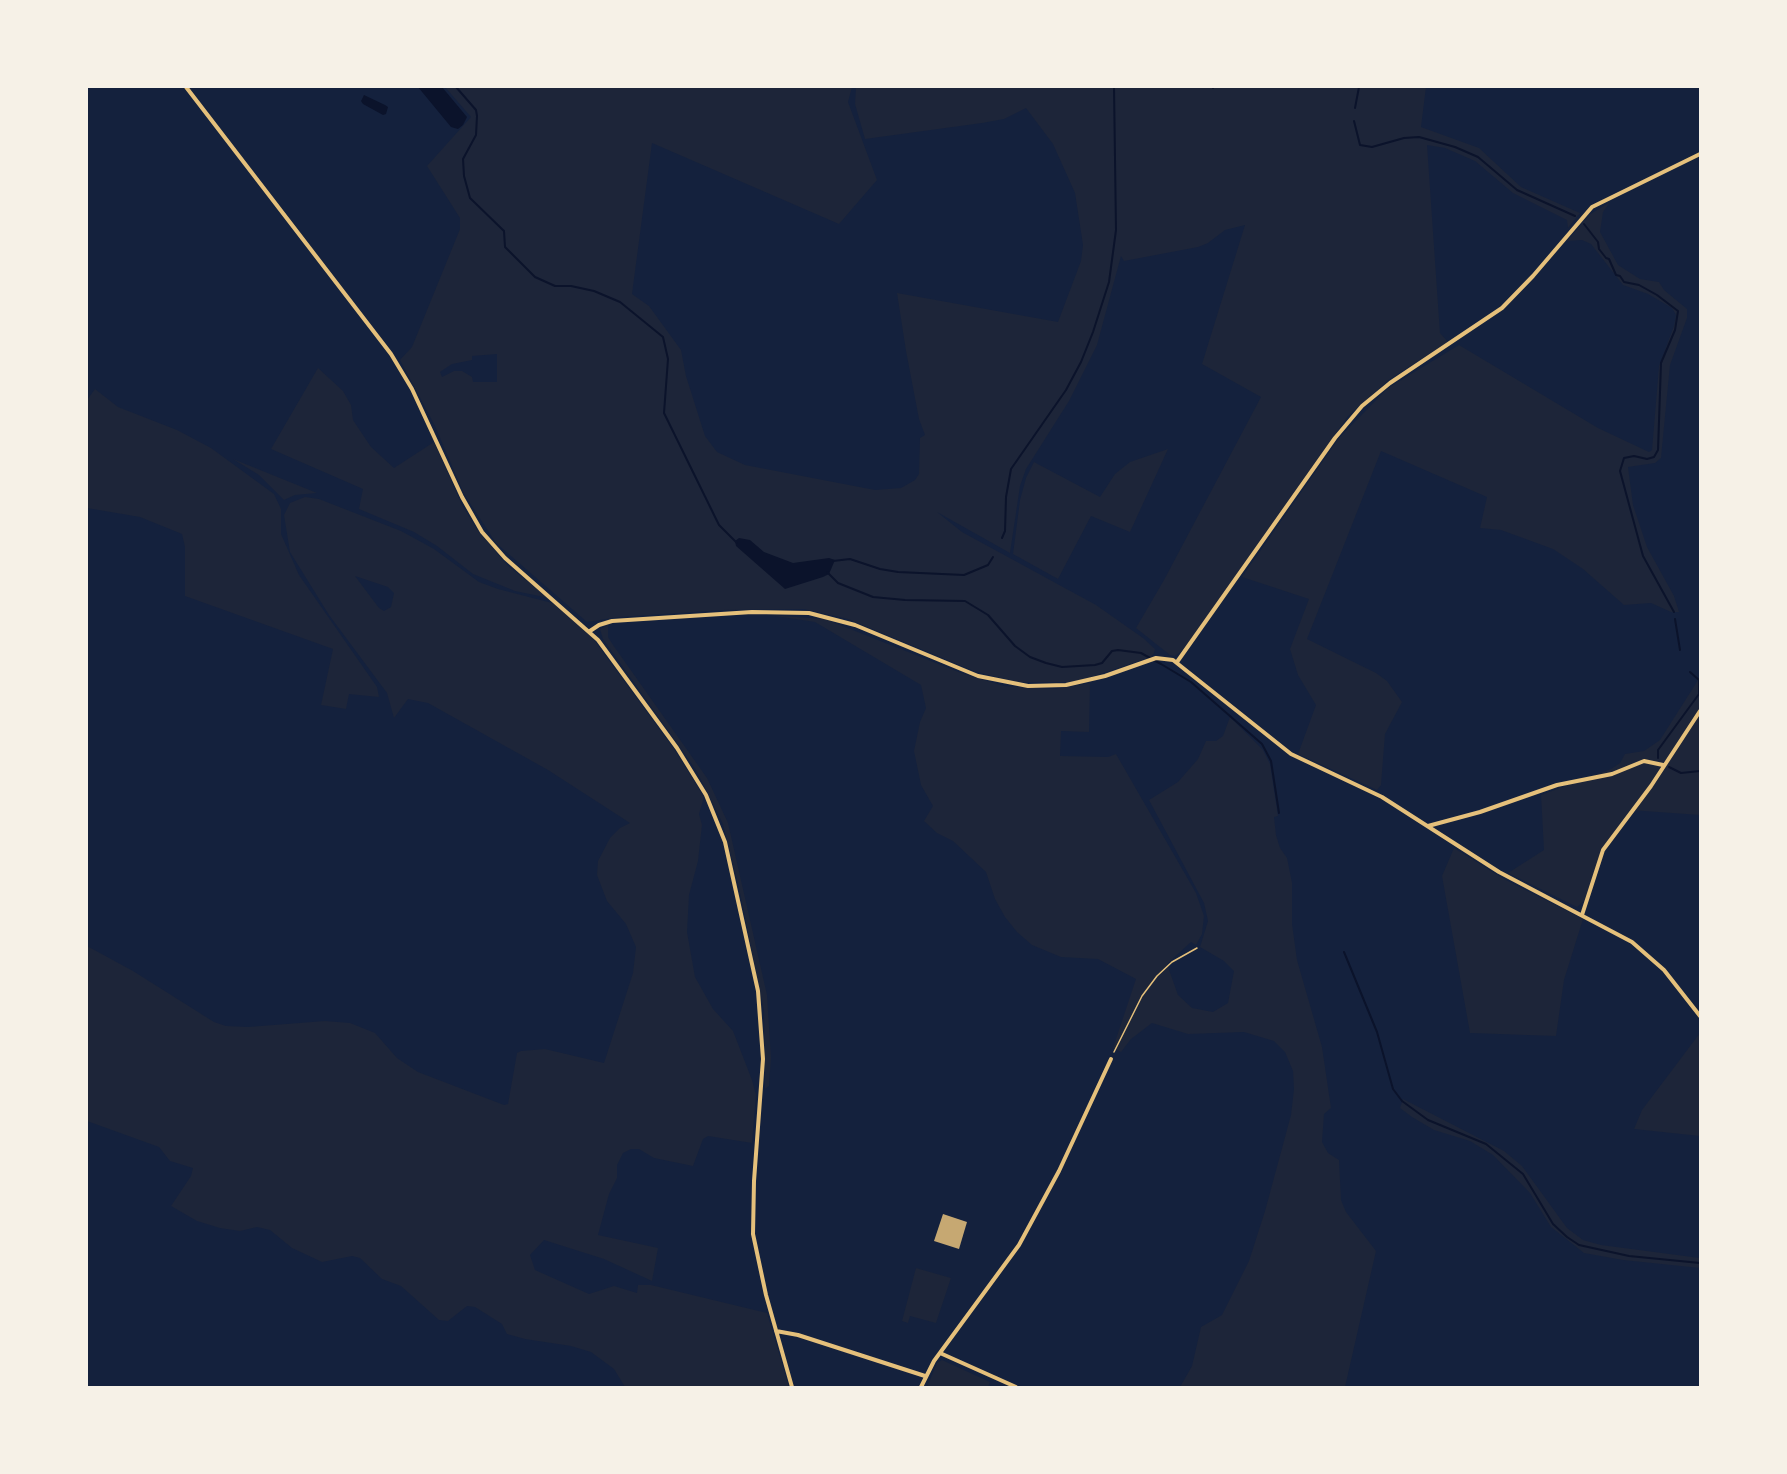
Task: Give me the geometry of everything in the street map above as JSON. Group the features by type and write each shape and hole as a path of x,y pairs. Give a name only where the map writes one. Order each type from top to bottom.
{"street":[{"path":"186,87 400,369 422,409 462,497 482,532 505,558 590,631 697,776 720,826 758,992 762,1029 762,1094 753,1190 753,1234 760,1272 792,1387"},
{"path":"1177,662 1335,438 1362,406 1390,383 1502,308 1533,276 1592,207 1700,154"},
{"path":"590,631 612,621 774,611 809,613 855,625 978,676 1028,686 1083,682 1156,658 1177,662 1281,748 1363,787 1428,825 1499,872 1632,942 1648,954 1678,986 1700,1016"},
{"path":"1582,915 1603,850 1651,786 1700,711"},
{"path":"1428,825 1480,812 1557,785 1612,774 1644,761 1663,765"},
{"path":"921,1387 925,1376 940,1353 1019,1245 1059,1171 1111,1059"},
{"path":"776,1331 798,1335 925,1376"},
{"path":"940,1353 1016,1387"}],"path":[{"path":"1111,1059 1142,996 1157,976 1172,962 1197,948"}],"shaded area":[{"path":"418,87 442,87 467,117 463,125 458,129 451,127"},
{"path":"445,87 852,87 848,102 877,180 839,224 652,143 632,294 649,306 681,350 686,376 705,436 717,452 745,465 875,490 901,488 915,480 919,474 920,438 925,435 919,419 897,293 1058,322 1081,261 1083,245 1075,193 1053,144 1026,108 1004,119 865,139 855,104 856,87 1426,87 1421,127 1479,148 1521,187 1580,213 1568,228 1567,220 1513,193 1475,161 1445,148 1427,145 1440,333 1448,342 1390,379 1348,416 1183,650 1175,656 1170,655 1136,628 1261,397 1202,364 1245,225 1225,230 1208,243 1198,247 1124,261 1121,256 1097,345 1069,401 1026,469 1020,486 1010,553 937,512 962,532 1096,605 1155,649 1151,657 1085,679 1069,682 1016,682 974,671 848,619 804,609 724,610 619,617 587,622 496,543 464,494 435,426 400,360 412,347 460,229 460,218 427,166 471,117","holes":["497,354 497,382 473,382 472,377 462,371 454,371 442,377 440,372 452,364 472,360 472,356"]},
{"path":"364,95 388,107 386,114 383,115 363,104 361,101"},
{"path":"1610,202 1603,212 1600,232 1618,265 1640,279 1659,282 1664,290 1687,309 1687,318 1670,365 1661,458 1655,463 1628,467 1633,505 1647,547 1674,596 1679,612 1671,612 1651,603 1624,605 1583,569 1553,549 1501,530 1480,528 1487,497 1381,451 1307,639 1376,673 1387,681 1402,702 1385,734 1381,785 1377,790 1298,754 1316,705 1298,675 1290,649 1309,599 1242,577 1339,438 1388,388 1459,345 1598,428 1649,452 1652,450 1659,366 1676,315 1672,308 1648,294 1623,285 1591,244 1582,240 1567,241 1589,215"},
{"path":"318,368 343,391 351,405 353,420 371,447 394,468 434,442 462,505 478,531 508,566 549,598 515,591 473,574 437,546 414,532 359,509 363,489 271,449"},
{"path":"95,389 118,407 177,430 211,448 274,494 281,509 281,534 299,575 377,687 379,697 349,694 346,709 321,705 333,649 185,596 185,547 182,534 140,517 87,508 87,400"},
{"path":"1168,449 1130,532 1091,516 1058,579 1013,554 1020,500 1026,478 1034,462 1100,497 1115,474 1130,462"},
{"path":"233,459 317,493 295,495 284,500 259,475"},
{"path":"305,497 319,499 401,531 434,549 479,582 556,604 592,637 674,749 704,797 699,814 702,825 698,861 689,895 687,932 695,977 713,1009 733,1031 752,1080 756,1095 752,1143 708,1136 703,1139 693,1166 654,1158 639,1149 631,1149 623,1153 617,1165 617,1178 609,1194 598,1235 658,1248 652,1281 604,1259 544,1240 530,1255 535,1270 589,1294 614,1286 637,1293 638,1285 651,1285 767,1313 789,1387 625,1387 614,1369 591,1352 507,1334 502,1324 475,1307 467,1306 448,1321 439,1320 401,1286 382,1279 360,1258 352,1256 322,1262 292,1248 270,1230 257,1227 240,1231 197,1221 171,1206 191,1176 193,1168 170,1161 159,1147 87,1121 87,946 133,971 214,1022 226,1026 248,1027 325,1021 350,1023 375,1033 397,1058 418,1072 504,1105 508,1104 517,1053 521,1051 545,1049 604,1063 633,973 636,947 626,924 607,901 597,875 598,861 610,838 620,828 630,823 548,770 428,703 408,699 394,718 387,693 329,615 290,552 284,515 290,503","holes":["355,576 388,587 394,593 391,607 384,611 379,608"]},
{"path":"739,538 750,540 764,552 793,563 829,558 835,560 829,574 785,589 736,546 735,541"},
{"path":"769,615 825,619 961,673 1004,686 1055,689 1090,683 1089,732 1061,731 1060,756 1108,757 1116,754 1196,893 1204,916 1202,934 1196,945 1191,942 1167,964 1178,995 1192,1008 1213,1012 1228,1003 1234,971 1224,961 1200,947 1208,921 1204,903 1149,800 1178,782 1198,759 1206,741 1216,741 1223,736 1230,717 1263,750 1270,764 1278,816 1274,817 1276,835 1280,848 1287,858 1292,883 1292,924 1297,960 1322,1047 1331,1108 1324,1114 1322,1142 1328,1153 1339,1160 1341,1200 1346,1212 1376,1251 1345,1387 1180,1387 1192,1366 1201,1327 1222,1315 1249,1261 1265,1211 1291,1115 1294,1089 1293,1071 1285,1052 1274,1041 1244,1032 1188,1034 1152,1023 1131,1039 1121,1052 1113,1048 1136,979 1098,959 1061,957 1032,945 1005,917 995,899 986,872 953,841 937,833 924,821 933,806 921,785 914,751 920,722 926,708 921,685 815,622"},
{"path":"608,625 608,637 707,778 728,823 767,995 771,1058 769,1086 765,1089 764,1011 739,888 723,824 696,770 603,639 600,629"},
{"path":"1700,677 1700,708 1664,763 1700,714 1700,815 1630,810 1603,847 1584,901 1577,907 1508,873 1544,850 1541,795 1611,769 1620,763 1625,754 1644,751 1660,740"},
{"path":"1454,848 1504,879 1583,919 1564,980 1556,1036 1470,1033 1442,876"},
{"path":"1700,1033 1700,1136 1634,1129 1642,1110"},
{"path":"1403,1099 1504,1151 1522,1166 1567,1228 1583,1240 1601,1245 1700,1258 1700,1268 1623,1260 1584,1253 1551,1227 1530,1193 1493,1155 1470,1141 1434,1130 1412,1117 1400,1108"},
{"path":"916,1268 951,1278 936,1323 910,1316 908,1323 902,1321"},
{"path":"942,1360 990,1382 988,1387 927,1387 937,1363"}],"building":[{"path":"943,1214 967,1222 959,1249 934,1241"}],"waterway":[{"path":"456,87 476,110 477,116 476,135 463,159 464,176 470,198 504,231 505,247 535,277 555,286 571,286 594,291 620,302 663,337 668,359 664,413 719,525 737,543"},
{"path":"1002,538 1005,531 1006,497 1011,469 1066,390 1081,362 1109,282 1116,230 1114,87"},
{"path":"1355,108 1359,87"},
{"path":"1354,121 1360,145 1372,147 1404,138 1419,137 1455,147 1478,157 1517,190 1575,216"},
{"path":"1584,224 1598,242 1599,249 1609,259 1616,275 1620,276 1624,282 1639,285 1657,295 1678,311 1675,330 1661,363 1658,450 1654,457 1647,459 1634,456 1624,458 1620,471 1643,556 1674,612"},
{"path":"833,561 850,559 880,569 898,572 964,575 988,565 993,557"},
{"path":"827,572 838,583 873,597 965,601 988,615 1015,646 1030,657 1046,663 1062,667 1095,665 1102,663 1112,651 1141,653 1191,682 1262,744 1271,761 1279,813"},
{"path":"1675,619 1680,650"},
{"path":"1658,758 1658,750 1699,694 1699,680 1690,672"},
{"path":"1669,767 1681,773 1700,771"},
{"path":"1344,952 1377,1032 1393,1089 1402,1101 1428,1120 1486,1144 1523,1174 1553,1224 1579,1245 1629,1256 1700,1263"}]}
